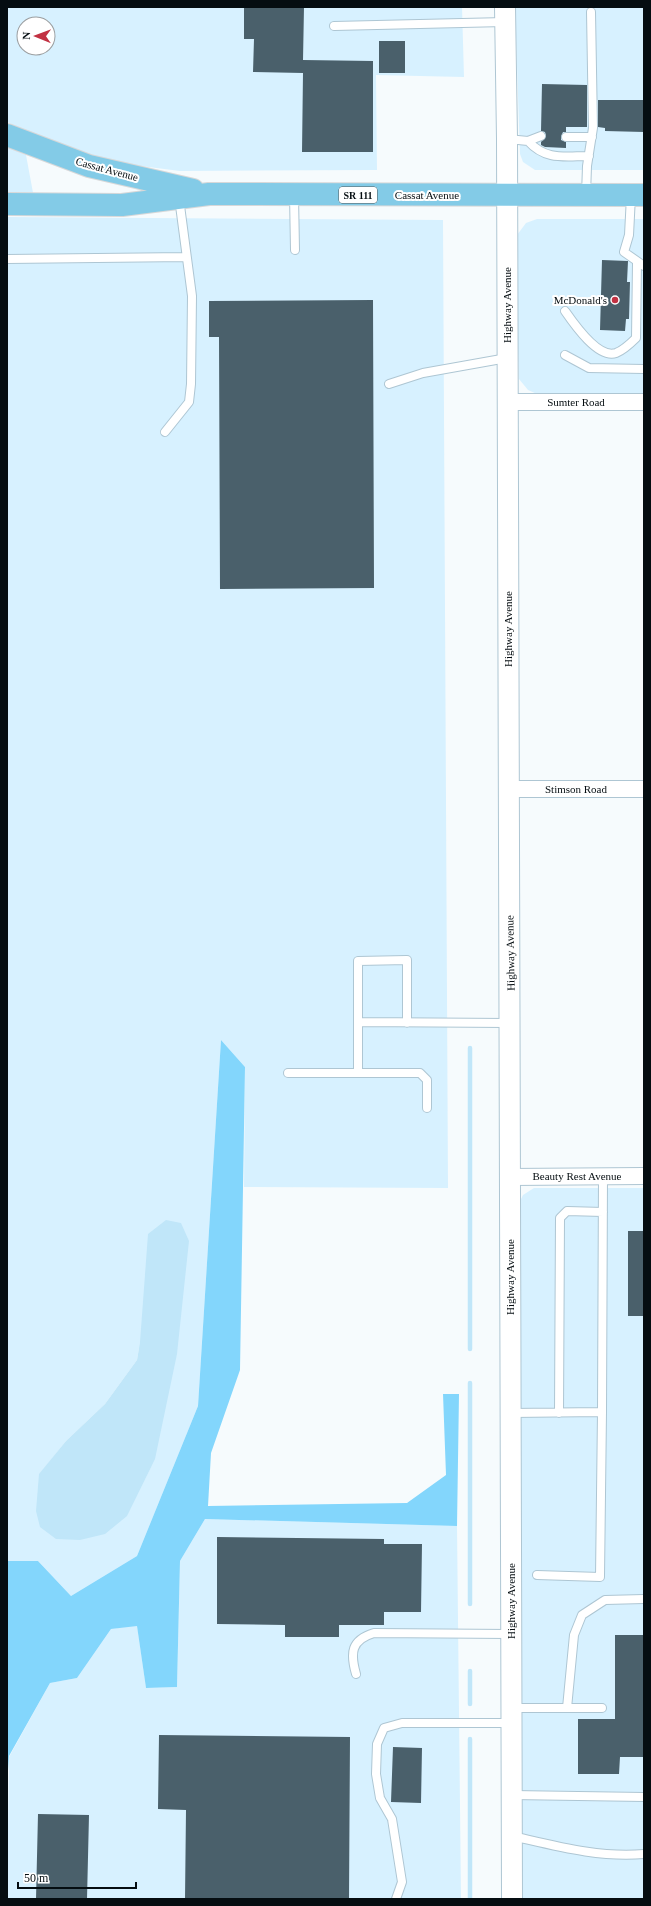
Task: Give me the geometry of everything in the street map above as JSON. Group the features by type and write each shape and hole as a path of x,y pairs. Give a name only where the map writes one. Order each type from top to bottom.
{"main road":[{"name":"Cassat Avenue","path":"7,135 89,166 210,194"},
{"name":"Cassat Avenue","path":"12,201 122,205 210,194 507,196 638,195"}],"street":[{"name":"Highway Avenue","path":"505,15 507,140 512,1899"},
{"name":"Sumter Road","path":"507,402 644,402"},
{"name":"Stimson Road","path":"508,789 644,788"},
{"name":"Beauty Rest Avenue","path":"510,1177 644,1176"}],"lane":[{"path":"586,195 592,137 593,69 591,12"},
{"path":"334,26 505,15"},
{"path":"507,140 528,141 541,136"},
{"path":"566,137 592,137"},
{"path":"528,141 536,150 543,154 555,156 589,156"},
{"path":"294,194 295,250"},
{"path":"565,312 578,331 600,350 607,354 615,354 625,349 636,338 641,264 624,252 638,195"},
{"path":"165,432 189,402 190,388 192,296 179,198"},
{"path":"7,259 186,258"},
{"path":"565,355 589,368 644,369"},
{"path":"389,384 422,373 507,358"},
{"path":"644,396 644,402"},
{"path":"358,1073 358,961 407,960 407,1023"},
{"path":"358,1022 510,1023"},
{"path":"288,1073 420,1073 427,1080 427,1108"},
{"path":"538,1576 600,1577 603,1176"},
{"path":"559,1413 560,1218 567,1211 603,1212"},
{"path":"511,1413 602,1412"},
{"path":"567,1708 574,1635 582,1615 605,1600 644,1599"},
{"path":"356,1674 352,1660 354,1647 363,1636 374,1633 511,1634"},
{"path":"396,1899 402,1882 392,1820 380,1798 376,1774 377,1744 384,1728 402,1723 512,1716 567,1708 602,1708"},
{"path":"512,1795 644,1797"},
{"path":"512,1836 585,1852 621,1856 644,1854"}],"shaded area":[{"path":"7,7 462,7 464,77 376,75 377,170 180,171 125,164 92,157 52,142 7,122"},
{"path":"515,7 644,7 644,170 535,170 523,162 520,154"},
{"path":"7,147 26,155 34,198 7,197"},
{"path":"7,217 443,220 448,1188 244,1187 245,1067 221,1040 198,1406 137,1556 71,1596 38,1561 7,1561","holes":["140,1342 127,1516 39,1475 66,1441 105,1404 137,1360"]},
{"path":"537,219 644,219 644,394 537,394 528,390 519,379 515,248 517,235 526,223"},
{"path":"221,1040 245,1067 240,1370 211,1453 208,1506 407,1503 446,1475 443,1394 459,1394 457,1526 205,1519 180,1561 177,1687 146,1688 137,1626 111,1629 77,1678 50,1683 9,1756 7,1786 7,1561 38,1561 71,1596 137,1556 198,1406"},
{"path":"534,1188 644,1188 644,1899 520,1899 518,1205 523,1195"},
{"path":"166,1220 181,1223 189,1241 177,1354 155,1459 127,1516 105,1534 80,1540 56,1539 40,1527 36,1511 39,1474 66,1441 105,1404 137,1360 140,1342 148,1234"},
{"path":"205,1519 457,1526 461,1899 7,1899 9,1757 50,1683 77,1678 111,1629 137,1625 146,1688 177,1687 180,1561"}],"building":[{"path":"244,7 304,7 303,60 373,61 373,152 302,152 303,73 253,72 254,39 244,39"},
{"path":"379,41 405,41 405,73 379,73"},
{"path":"542,84 587,85 587,127 566,127 566,132 563,132 561,140 566,142 566,148 545,147 541,145 541,142 546,136 545,132 541,131"},
{"path":"598,100 644,100 644,132 605,131 605,128 598,127"},
{"name":"McDonald's","path":"602,260 628,261 627,282 630,282 629,319 626,319 625,331 600,330"},
{"path":"373,300 374,588 220,589 219,337 209,337 209,301"},
{"path":"628,1231 644,1231 644,1316 628,1316"},
{"path":"217,1537 384,1539 384,1544 422,1544 421,1612 384,1612 384,1625 339,1625 339,1637 285,1637 285,1625 217,1624"},
{"path":"615,1635 644,1635 644,1757 620,1757 619,1774 578,1774 578,1719 615,1719"},
{"path":"159,1735 350,1737 349,1899 185,1899 186,1810 158,1809"},
{"path":"393,1747 422,1748 421,1803 391,1802"},
{"path":"38,1814 89,1815 87,1899 36,1899"}],"waterway":[{"path":"470,1048 470,1349"},
{"path":"470,1383 470,1604"},
{"path":"470,1671 470,1704"},
{"path":"470,1739 470,1899"}],"place":[{"name":"McDonald's","path":"615,300"}]}
